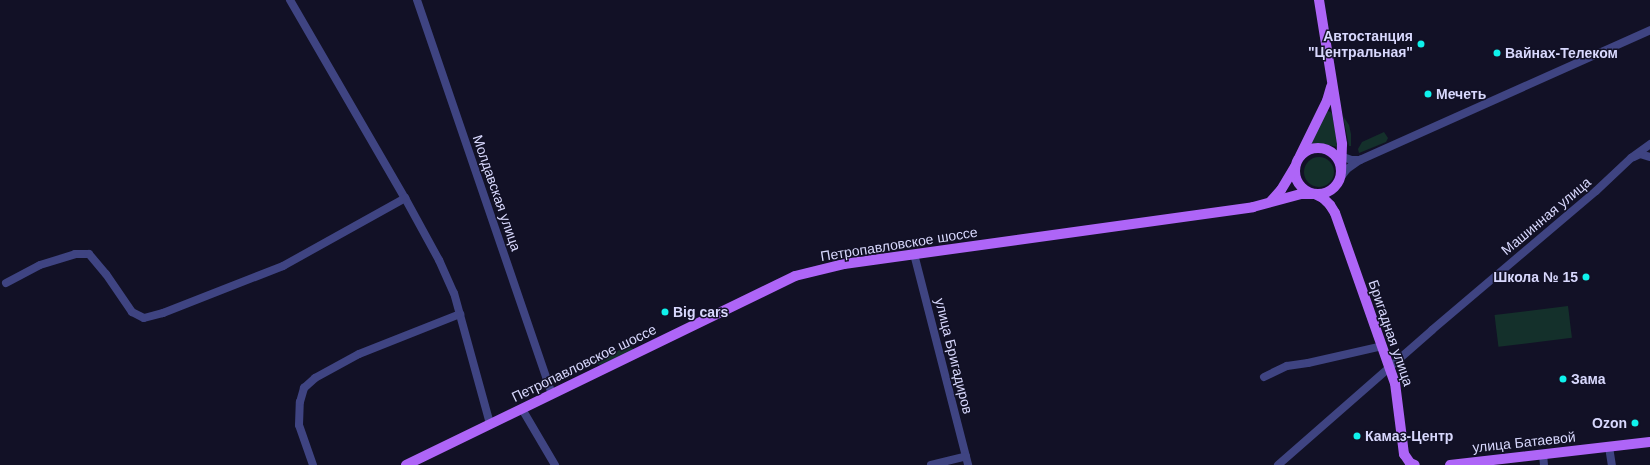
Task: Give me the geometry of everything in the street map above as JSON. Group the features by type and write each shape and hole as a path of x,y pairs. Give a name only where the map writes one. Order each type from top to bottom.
{"main road":[{"path":"1319,0 1343,156 1335,203 1335,213"},
{"path":"1271,202 1290,178 1327,101 1332,83"},
{"path":"1314,194 1330,191 1340,177 1337,158 1332,153 1318,148 1304,153 1298,161 1295,172 1301,186 1314,194 1323,198 1335,213"},
{"name":"Петропавловское шоссе","path":"406,465 795,276 844,264 1253,207 1301,194 1314,194"},
{"name":"Бригадная улица","path":"1335,213 1395,383 1399,403 1404,454 1413,464"},
{"name":"улица Батаевой","path":"1450,465 1650,442"}],"street":[{"path":"290,0 405,198 439,260 454,293 490,424"},
{"name":"Молдавская улица","path":"417,0 552,395"},
{"path":"1340,177 1347,169 1360,160 1650,30"},
{"name":"Машинная улица","path":"1278,465 1389,367 1596,191 1631,158 1650,144"},
{"path":"1332,153 1360,160"},
{"path":"1631,158 1640,154 1650,157"},
{"path":"6,283 40,265 75,254 88,254 106,274 132,312 144,318 163,313 283,266 405,198"},
{"name":"улица Бригадиров","path":"914,254 968,465"},
{"path":"313,465 299,425 300,402 304,388 315,378 359,354 460,314"},
{"path":"1264,377 1287,366 1308,363 1382,346"},
{"path":"522,409 555,465"},
{"path":"1609,447 1612,465"},
{"path":"1543,454 1544,465"},
{"path":"931,465 966,456"}],"green space":[{"path":"1327,111 1331,112 1332,114 1338,147 1324,144 1309,145"},
{"path":"1343,116 1349,125 1351,146 1349,146"},
{"path":"1384,132 1388,138 1386,142 1359,153 1358,149 1362,142"},
{"path":"1319,157 1330,161 1334,172 1330,183 1319,187 1308,183 1304,172 1308,161"},
{"path":"1568,306 1572,338 1498,347 1495,315"},
{"path":"628,346 635,350 600,365 596,363 597,361"}],"place":[{"name":"Автостанция \"Центральная\"","path":"1421,44"},
{"name":"Вайнах-Телеком","path":"1497,53"},
{"name":"Мечеть","path":"1428,94"},
{"name":"Школа № 15","path":"1586,277"},
{"name":"Big cars","path":"665,312"},
{"name":"Зама","path":"1563,379"},
{"name":"Ozon","path":"1635,423"},
{"name":"Камаз-Центр","path":"1357,436"}]}
